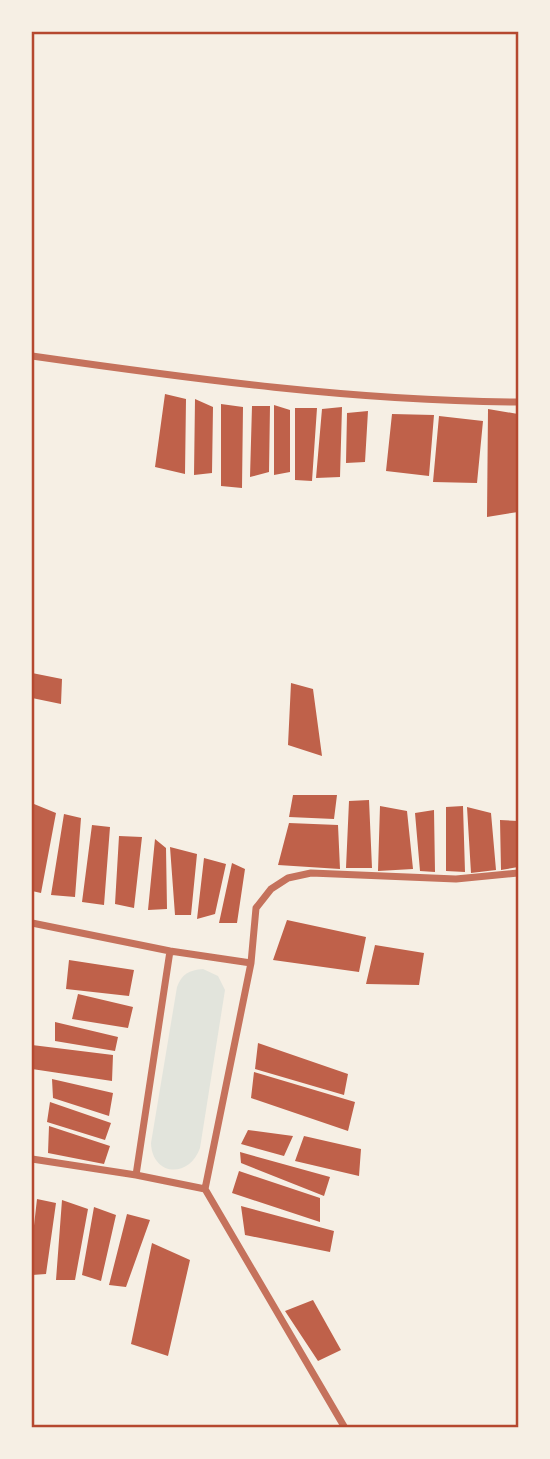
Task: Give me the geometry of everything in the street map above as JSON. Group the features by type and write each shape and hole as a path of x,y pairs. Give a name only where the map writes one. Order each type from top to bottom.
{"street":[{"path":"32,356 171,376 320,391 462,401 519,401"},
{"path":"342,1426 205,1189 251,963 256,908 271,889 288,878 311,873 456,879 519,873"},
{"path":"32,923 170,951 251,963"},
{"path":"136,1175 170,951"},
{"path":"32,1159 205,1189"}],"shaded area":[{"path":"203,969 218,976 225,990 200,1148 188,1165 172,1170 158,1162 151,1143 177,987 187,974"}],"building":[{"path":"165,394 186,399 185,474 155,467"},
{"path":"195,399 213,407 212,473 194,475"},
{"path":"221,404 243,407 242,488 221,486"},
{"path":"274,405 290,410 290,472 274,475"},
{"path":"252,406 270,406 269,472 250,477"},
{"path":"342,407 340,477 316,478 322,409"},
{"path":"295,408 317,408 312,481 295,480"},
{"path":"488,409 518,414 518,512 487,517"},
{"path":"368,411 365,462 346,463 347,413"},
{"path":"392,414 434,415 429,476 386,471"},
{"path":"439,416 483,421 477,483 433,482"},
{"path":"32,673 62,679 61,704 32,698"},
{"path":"291,683 313,689 322,756 288,745"},
{"path":"293,795 337,795 334,819 289,817"},
{"path":"369,800 372,868 346,868 349,801"},
{"path":"34,804 56,813 41,893 32,891"},
{"path":"380,806 407,811 413,869 378,871"},
{"path":"463,806 465,872 446,871 446,807"},
{"path":"467,807 491,813 496,870 471,873"},
{"path":"434,810 435,872 420,871 415,813"},
{"path":"64,814 81,818 75,897 51,895"},
{"path":"500,820 518,821 518,867 501,870"},
{"path":"289,823 338,825 340,869 278,865"},
{"path":"92,825 110,827 104,905 82,902"},
{"path":"119,836 142,837 134,908 115,904"},
{"path":"155,839 166,848 167,909 148,910"},
{"path":"170,847 197,854 191,915 175,915"},
{"path":"204,858 226,864 215,914 197,919"},
{"path":"232,863 245,869 237,923 219,923"},
{"path":"287,920 366,937 359,972 273,960"},
{"path":"375,945 424,953 419,985 366,984"},
{"path":"69,960 134,970 129,996 66,989"},
{"path":"78,994 133,1007 128,1028 72,1019"},
{"path":"55,1022 118,1037 115,1051 55,1041"},
{"path":"258,1043 348,1074 344,1095 255,1069"},
{"path":"32,1045 113,1055 112,1081 32,1069"},
{"path":"254,1072 355,1102 348,1131 251,1098"},
{"path":"52,1079 113,1093 109,1116 53,1098"},
{"path":"50,1102 111,1123 105,1140 47,1122"},
{"path":"49,1126 110,1146 104,1164 48,1153"},
{"path":"248,1130 293,1136 284,1156 241,1144"},
{"path":"304,1136 361,1149 359,1176 295,1161"},
{"path":"240,1152 330,1177 324,1196 241,1163"},
{"path":"239,1171 320,1198 320,1222 232,1193"},
{"path":"37,1199 56,1203 46,1274 32,1275 32,1243"},
{"path":"62,1200 88,1209 75,1280 56,1280"},
{"path":"241,1206 334,1231 330,1252 245,1235"},
{"path":"94,1207 116,1215 101,1281 82,1275"},
{"path":"127,1214 150,1220 126,1287 109,1285"},
{"path":"152,1243 190,1260 168,1356 131,1344"},
{"path":"313,1300 341,1350 318,1361 285,1311"}]}
